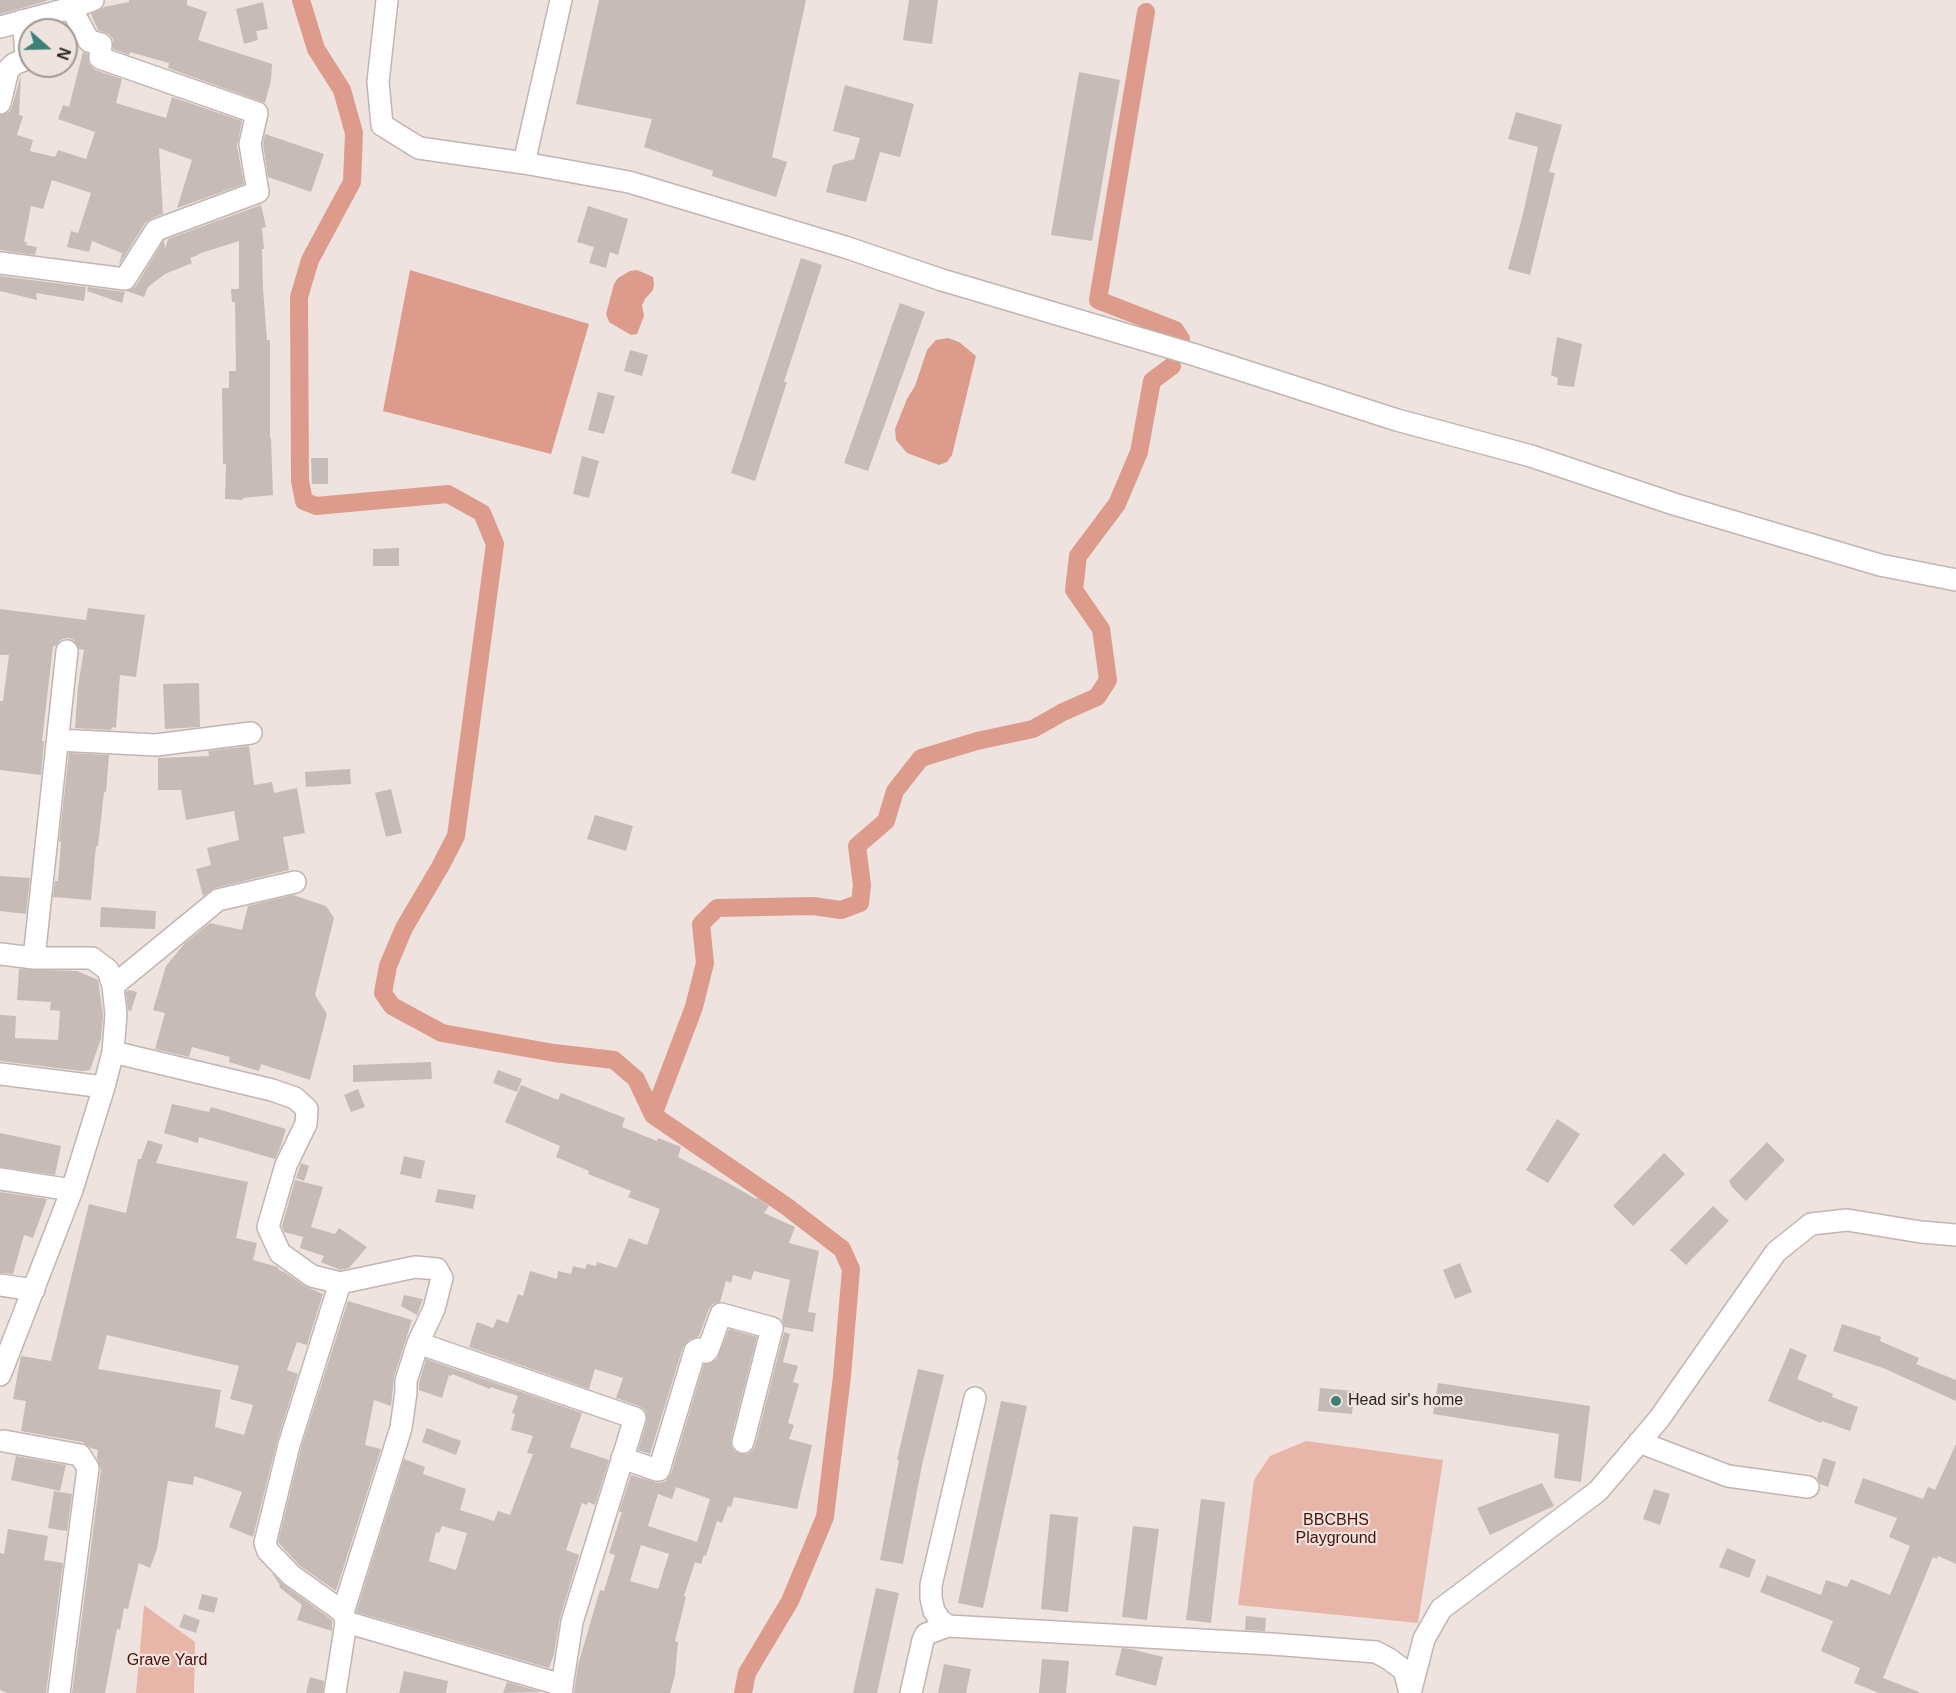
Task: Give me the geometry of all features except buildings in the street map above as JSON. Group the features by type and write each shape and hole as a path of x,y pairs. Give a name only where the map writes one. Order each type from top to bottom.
{"street":[{"path":"33,18 93,0"},
{"path":"387,0 378,82 382,125 419,148 524,163 629,182 845,247 942,280 1192,354 1397,420 1531,456 1674,504 1880,565 1956,580"},
{"path":"524,163 561,0"},
{"path":"0,263 126,279 156,230 258,192 250,144 257,113 100,58 101,44 89,41 71,8"},
{"path":"0,27 18,22"},
{"path":"0,103 8,70 18,62"},
{"path":"34,958 67,651"},
{"path":"58,740 156,745 251,733"},
{"path":"113,986 218,900 295,882"},
{"path":"0,954 34,958 92,958 108,970 113,986 116,1014 113,1052 72,1190 0,1375"},
{"path":"113,1052 272,1090 295,1098 308,1109 306,1124 286,1165 268,1227 280,1253 312,1276 339,1283 415,1267 437,1269 442,1278 434,1309 418,1343 406,1381 401,1428 345,1617 335,1693"},
{"path":"0,1074 104,1087"},
{"path":"0,1179 72,1190"},
{"path":"1410,1693 1424,1639 1441,1609 1598,1491 1666,1409 1776,1252 1811,1224 1847,1220 1921,1232 1956,1234"},
{"path":"339,1283 289,1445 265,1543 268,1551 291,1575 345,1617 562,1689 573,1622 635,1422 634,1417 418,1343"},
{"path":"0,1285 34,1290"},
{"path":"622,1458 659,1470 695,1351 699,1349 706,1352 708,1350 721,1314 772,1328 743,1442"},
{"path":"948,1626 934,1611 931,1598 932,1585 975,1398"},
{"path":"1639,1442 1728,1476 1808,1487"},
{"path":"1,1443 80,1455 88,1468 59,1693"},
{"path":"911,1693 926,1634 948,1626 1376,1652 1401,1668 1405,1673 1410,1693"}],"green space":[{"name":"BBCBHS Playground","path":"1306,1441 1443,1460 1418,1623 1238,1605 1254,1480 1270,1456"},
{"name":"Grave Yard","path":"144,1605 195,1642 194,1693 136,1693"}],"shaded area":[{"path":"410,270 589,324 551,454 383,411"},
{"path":"637,270 653,277 654,284 653,290 642,305 644,316 637,334 631,335 609,322 606,314 614,284 618,278"},
{"path":"948,338 959,342 976,356 952,455 947,462 939,465 907,453 896,440 895,429 915,386 927,350 936,340"}],"waterway":[{"path":"301,0 316,49 342,90 354,133 352,182 310,260 299,297 300,481 304,501 316,506 448,494 482,513 495,544 456,836 404,928 388,966 383,993 392,1006 442,1033 554,1053 614,1060 636,1079 653,1115"},
{"path":"1146,12 1098,300 1175,330 1181,339"},
{"path":"743,1693 747,1673 790,1601 825,1517 842,1376 851,1269 842,1249 786,1206 653,1115 694,1007 705,963 701,924 717,908 813,906 841,910 860,903 862,885 857,846 886,821 895,791 921,758 977,741 1033,729 1097,697 1108,680 1101,629 1074,590 1078,556 1117,504 1139,452 1152,381 1172,366"}],"place":[{"name":"Head sir's home","path":"1336,1401"}]}
